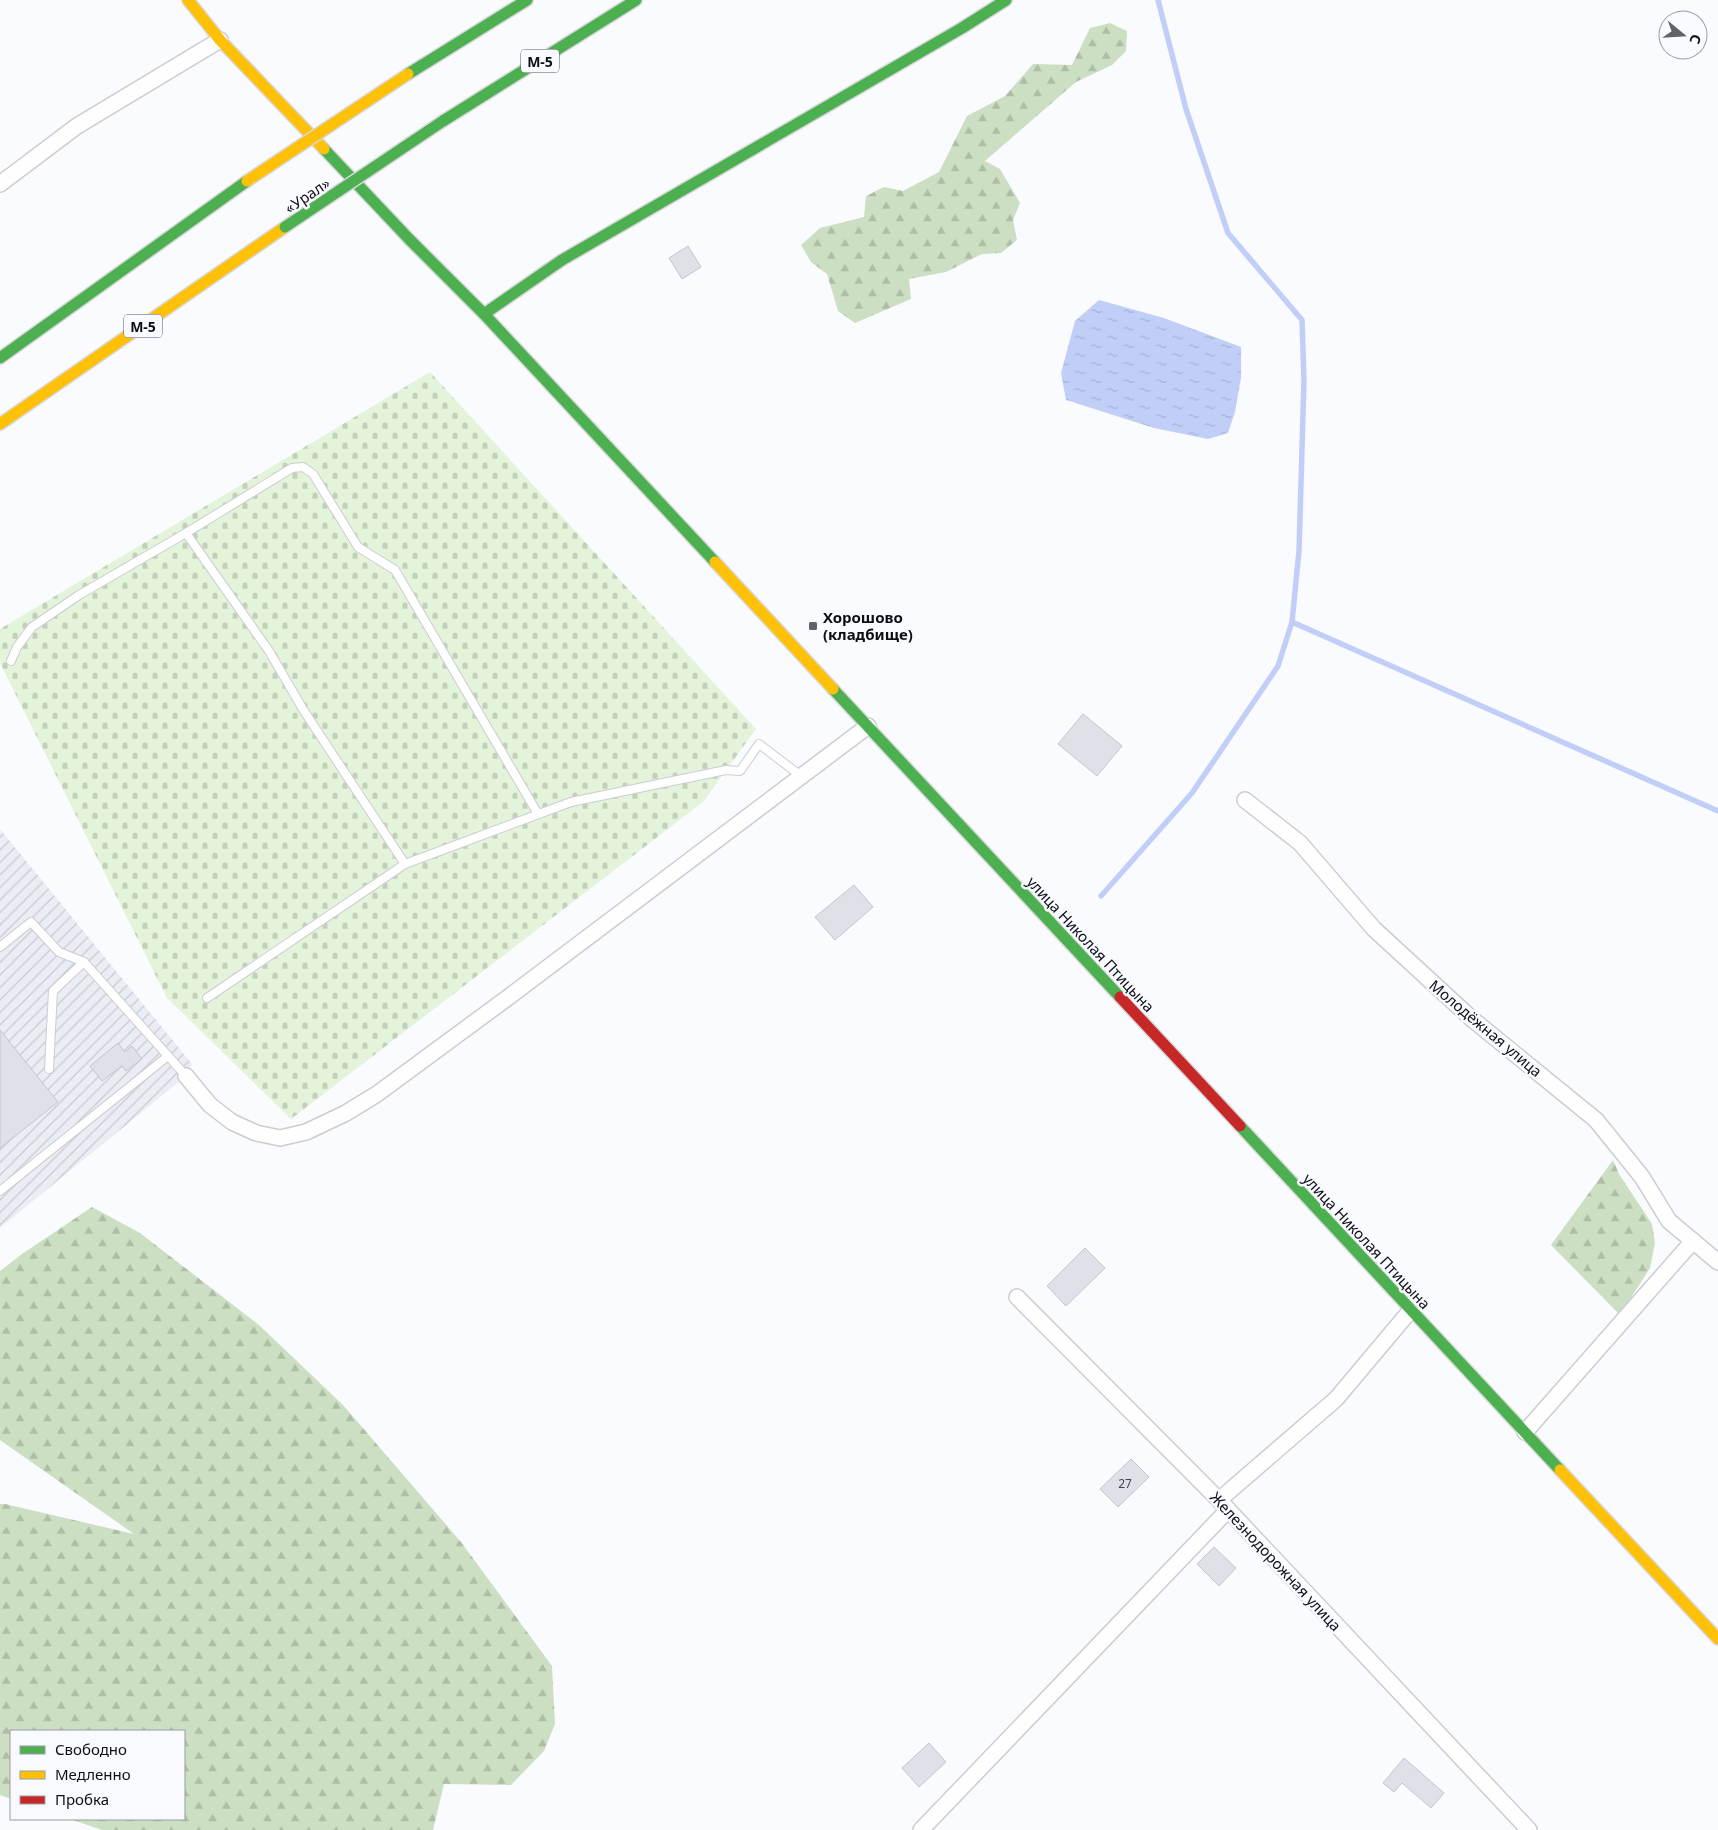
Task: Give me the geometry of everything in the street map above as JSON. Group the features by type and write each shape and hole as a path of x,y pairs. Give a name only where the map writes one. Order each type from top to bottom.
{"main road":[{"name":"улица Николая Птицына","path":"188,0 220,40 409,239 484,314 1410,1311 1718,1639"},
{"path":"0,358 247,181 408,74 527,0"},
{"name":"«Урал»","path":"0,424 285,227 443,121 636,0"},
{"path":"484,314 562,260 962,28 1006,0"}],"street":[{"path":"0,184 77,126 220,40"},
{"path":"186,1076 210,1104 232,1122 256,1133 280,1138 306,1132 346,1113 377,1094 510,996 868,726"},
{"name":"Молодёжная улица","path":"1245,800 1300,843 1374,929 1465,1012 1596,1120 1642,1177 1669,1221 1718,1262"},
{"path":"1525,1432 1693,1241"},
{"name":"Железнодорожная улица","path":"1017,1297 1223,1505 1530,1830"},
{"path":"921,1830 1223,1505 1336,1399 1410,1311"}],"lane":[{"path":"11,661 17,646 32,627 79,596 292,468 303,467 313,474 358,547 395,570 538,814"},
{"path":"186,533 269,652 304,712 405,864"},
{"path":"206,998 405,864 538,814 571,802 726,770 740,771 759,744 801,776"},
{"path":"0,947 31,922 59,952 84,962 186,1076"},
{"path":"49,1069 53,991 84,962"},
{"path":"0,1191 168,1056"}],"shaded area":[{"path":"0,829 192,1064 186,1076 0,1228"}],"green space":[{"path":"1110,23 1127,31 1126,51 1112,65 1076,82 985,161 1000,169 1020,203 1013,220 1017,240 1001,253 982,254 946,272 909,279 911,299 855,323 838,311 827,274 811,262 801,245 820,228 864,217 866,196 884,187 903,191 939,172 967,116 1005,96 1033,64 1072,65 1090,28"},
{"path":"430,372 756,729 703,802 291,1119 167,998 0,663 0,629"},
{"path":"1613,1160 1619,1174 1652,1224 1655,1243 1650,1268 1620,1315 1551,1245"},
{"path":"92,1207 140,1233 259,1325 343,1405 461,1542 552,1666 555,1724 544,1751 511,1785 444,1784 433,1830 102,1830 73,1820 185,1820 185,1730 10,1730 10,1799 0,1795 0,1504 134,1534 0,1440 0,1271"}],"water":[{"path":"1099,300 1164,318 1241,347 1241,378 1235,412 1228,433 1208,439 1154,428 1066,400 1061,373 1075,321"}],"building":[{"path":"688,246 701,267 682,279 669,258"},
{"path":"1083,714 1122,746 1097,776 1058,744"},
{"path":"854,885 873,907 835,940 815,917"},
{"path":"0,1030 58,1102 0,1148"},
{"path":"118,1043 125,1052 132,1046 142,1059 126,1071 122,1066 102,1081 90,1066"},
{"path":"1085,1248 1105,1268 1066,1306 1047,1286"},
{"path":"1131,1459 1149,1477 1118,1507 1100,1489"},
{"path":"1214,1547 1236,1568 1219,1586 1197,1564"},
{"path":"929,1743 946,1762 919,1787 902,1768"},
{"path":"1404,1758 1444,1793 1431,1808 1402,1783 1394,1792 1383,1783"}],"waterway":[{"path":"1101,896 1192,793 1278,666 1292,622 1299,551 1304,380 1302,320 1228,233 1186,109 1158,0"},
{"path":"1292,622 1718,811"}],"traffic: fast":[{"path":"408,74 527,0"},
{"path":"443,121 636,0"},
{"path":"484,314 562,260 962,28 1006,0"},
{"path":"285,227 443,121"},
{"path":"324,149 409,239 484,314 715,562"},
{"path":"0,358 247,181"},
{"path":"833,689 1120,997"},
{"path":"1240,1126 1560,1470"}],"traffic: slow":[{"path":"188,0 220,40 324,149"},
{"path":"247,181 408,74"},
{"path":"0,424 285,227"},
{"path":"715,562 833,689"},
{"path":"1560,1470 1718,1639"}],"traffic: jam":[{"path":"1120,997 1240,1126"}],"place":[{"name":"Хорошово (кладбище)","path":"813,626"}]}
